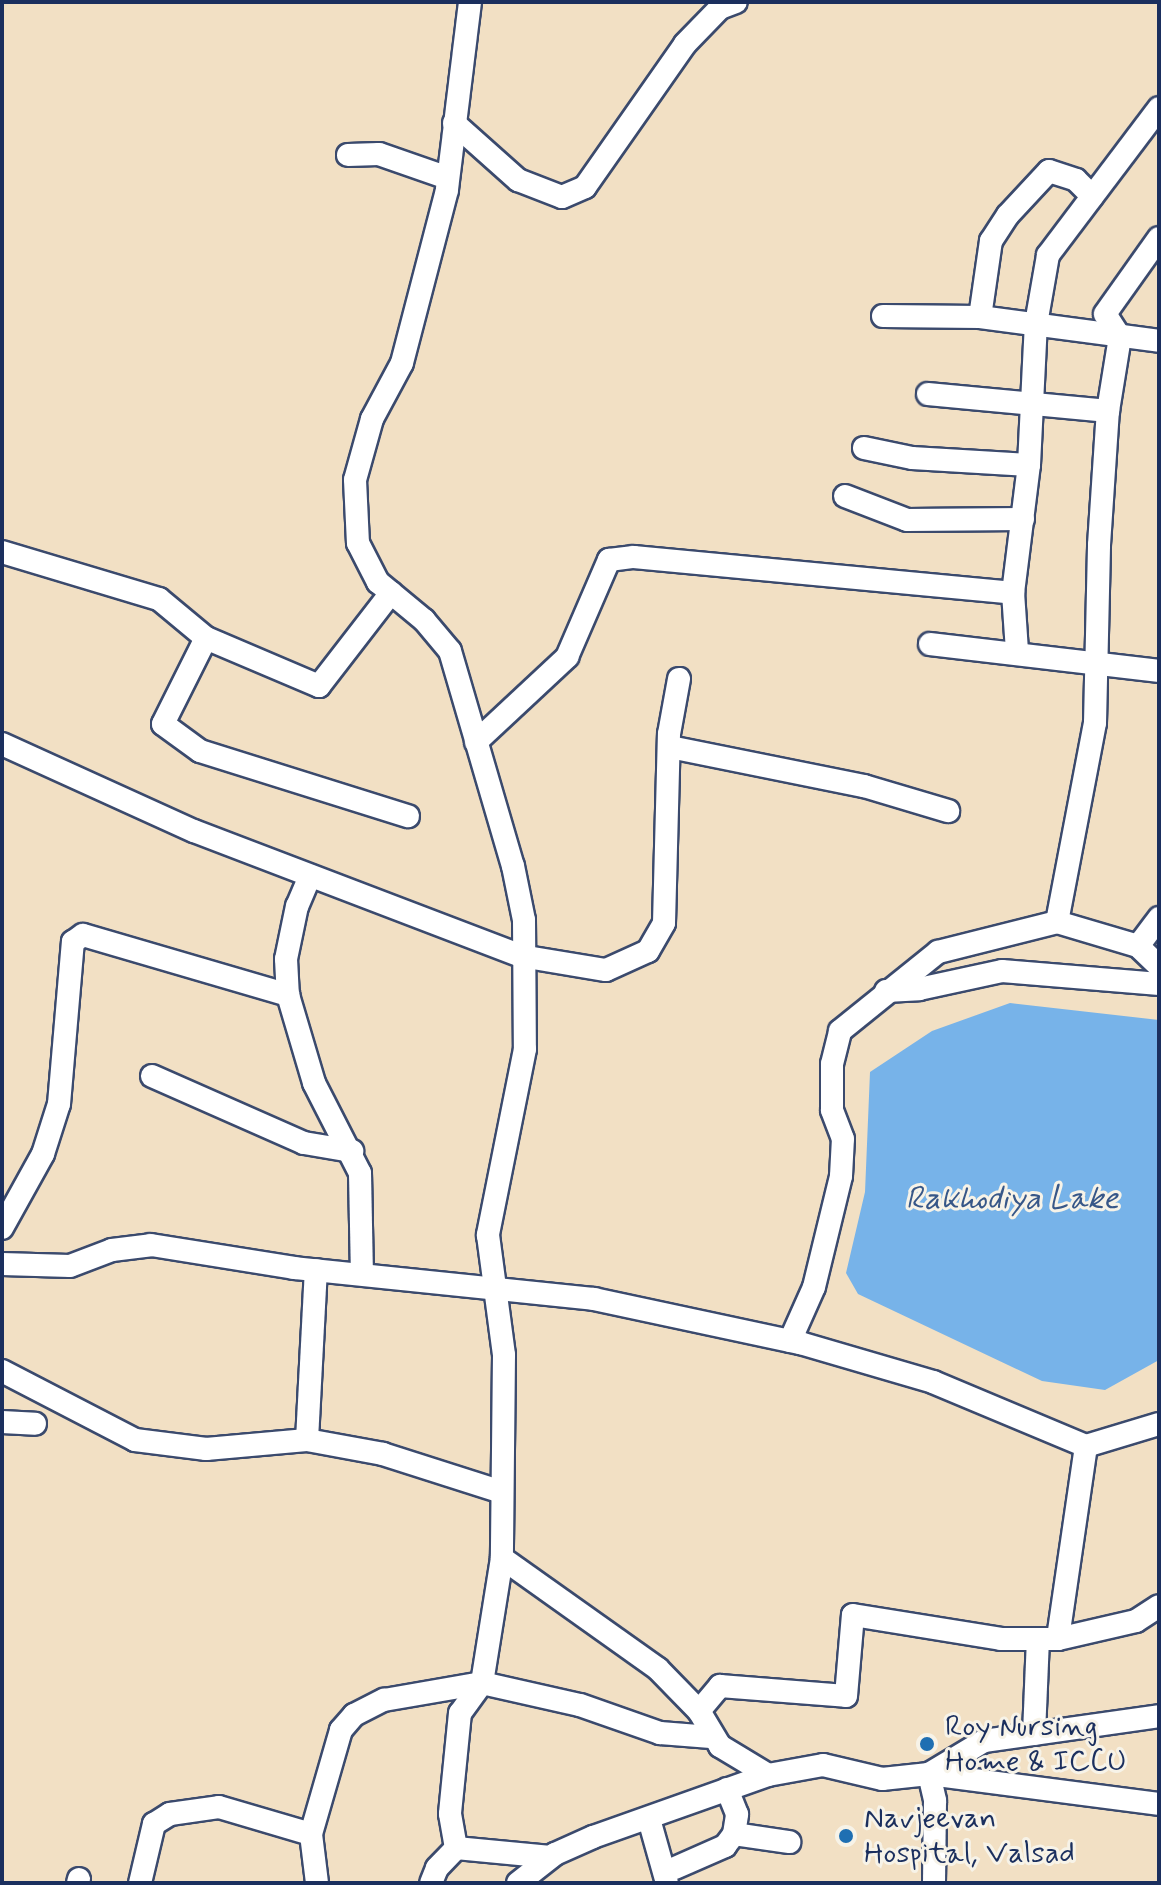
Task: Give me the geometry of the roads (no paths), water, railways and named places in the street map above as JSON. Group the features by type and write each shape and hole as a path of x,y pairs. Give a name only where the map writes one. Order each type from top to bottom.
{"street":[{"path":"431,1883 456,1848 450,1814 460,1713 482,1683 502,1558 499,1491 504,1355 499,1292 488,1235 525,1049 528,1001 521,956 524,920 513,866 450,651 424,620 378,582 358,543 355,480 372,419 402,363 448,178 470,2"},
{"path":"454,123 518,180 562,197 585,187 685,44 720,8 736,2"},
{"path":"1017,651 1013,593 1029,465 1036,324 1048,255 1159,108"},
{"path":"348,155 379,154 448,178"},
{"path":"980,317 991,241 1008,215 1049,171 1076,180 1092,196"},
{"path":"1057,922 1095,723 1099,664 1099,545 1108,411 1120,337 1105,314 1159,238"},
{"path":"883,316 980,317 1159,341"},
{"path":"928,394 1108,411"},
{"path":"864,448 912,458 1029,465"},
{"path":"845,496 907,520 1023,519"},
{"path":"2,552 159,599 206,638 319,686 391,593"},
{"path":"476,742 567,657 609,560 634,557 1013,593"},
{"path":"206,638 163,724 200,751 408,816"},
{"path":"930,644 1010,655 1017,651 1159,671"},
{"path":"2,744 194,831 521,956 606,970 648,951 664,923 670,747 679,679"},
{"path":"670,747 864,786 948,811"},
{"path":"310,876 297,906 286,959 288,995 314,1083 352,1151 360,1173 362,1274"},
{"path":"1138,946 1159,918"},
{"path":"790,1341 814,1287 841,1176 843,1139 832,1110 832,1064 840,1031 938,952 1057,922 1138,946 1159,966"},
{"path":"2,1228 43,1154 59,1104 73,942 83,935 288,995"},
{"path":"886,991 919,989 1002,971 1159,984"},
{"path":"152,1076 304,1143 352,1151"},
{"path":"2,1264 70,1266 112,1250 151,1245 316,1270 499,1292 594,1299 790,1341 933,1382 1086,1446 1159,1424"},
{"path":"307,1440 316,1270"},
{"path":"2,1371 135,1440 206,1449 307,1440 383,1454 499,1491"},
{"path":"2,1422 35,1424"},
{"path":"1034,1734 1048,1639 1086,1446"},
{"path":"502,1558 658,1669 699,1711 711,1727 711,1737"},
{"path":"699,1711 720,1686 846,1696 853,1615 1001,1639 1048,1639 1136,1621 1159,1606"},
{"path":"317,1883 311,1834 341,1730 354,1715 384,1700 482,1683 580,1705 660,1733 711,1737 768,1775"},
{"path":"929,1774 984,1741 1159,1716"},
{"path":"518,1883 551,1857 649,1819 768,1775 823,1765 882,1779 929,1774 1159,1804"},
{"path":"929,1774 935,1801 934,1883"},
{"path":"649,1819 671,1875 725,1846 734,1834 737,1814 727,1789"},
{"path":"140,1883 154,1824 170,1814 219,1807 311,1834"},
{"path":"734,1834 789,1842"},
{"path":"456,1848 551,1857"}],"water":[{"name":"Rakhodiya Lake","path":"1010,1003 1159,1020 1159,1360 1105,1390 1042,1381 858,1294 846,1273 865,1192 870,1072 932,1031"}],"place":[{"name":"Roy Nursing Home & ICCU","path":"927,1744"},
{"name":"Navjeevan Hospital, Valsad","path":"846,1836"}]}
